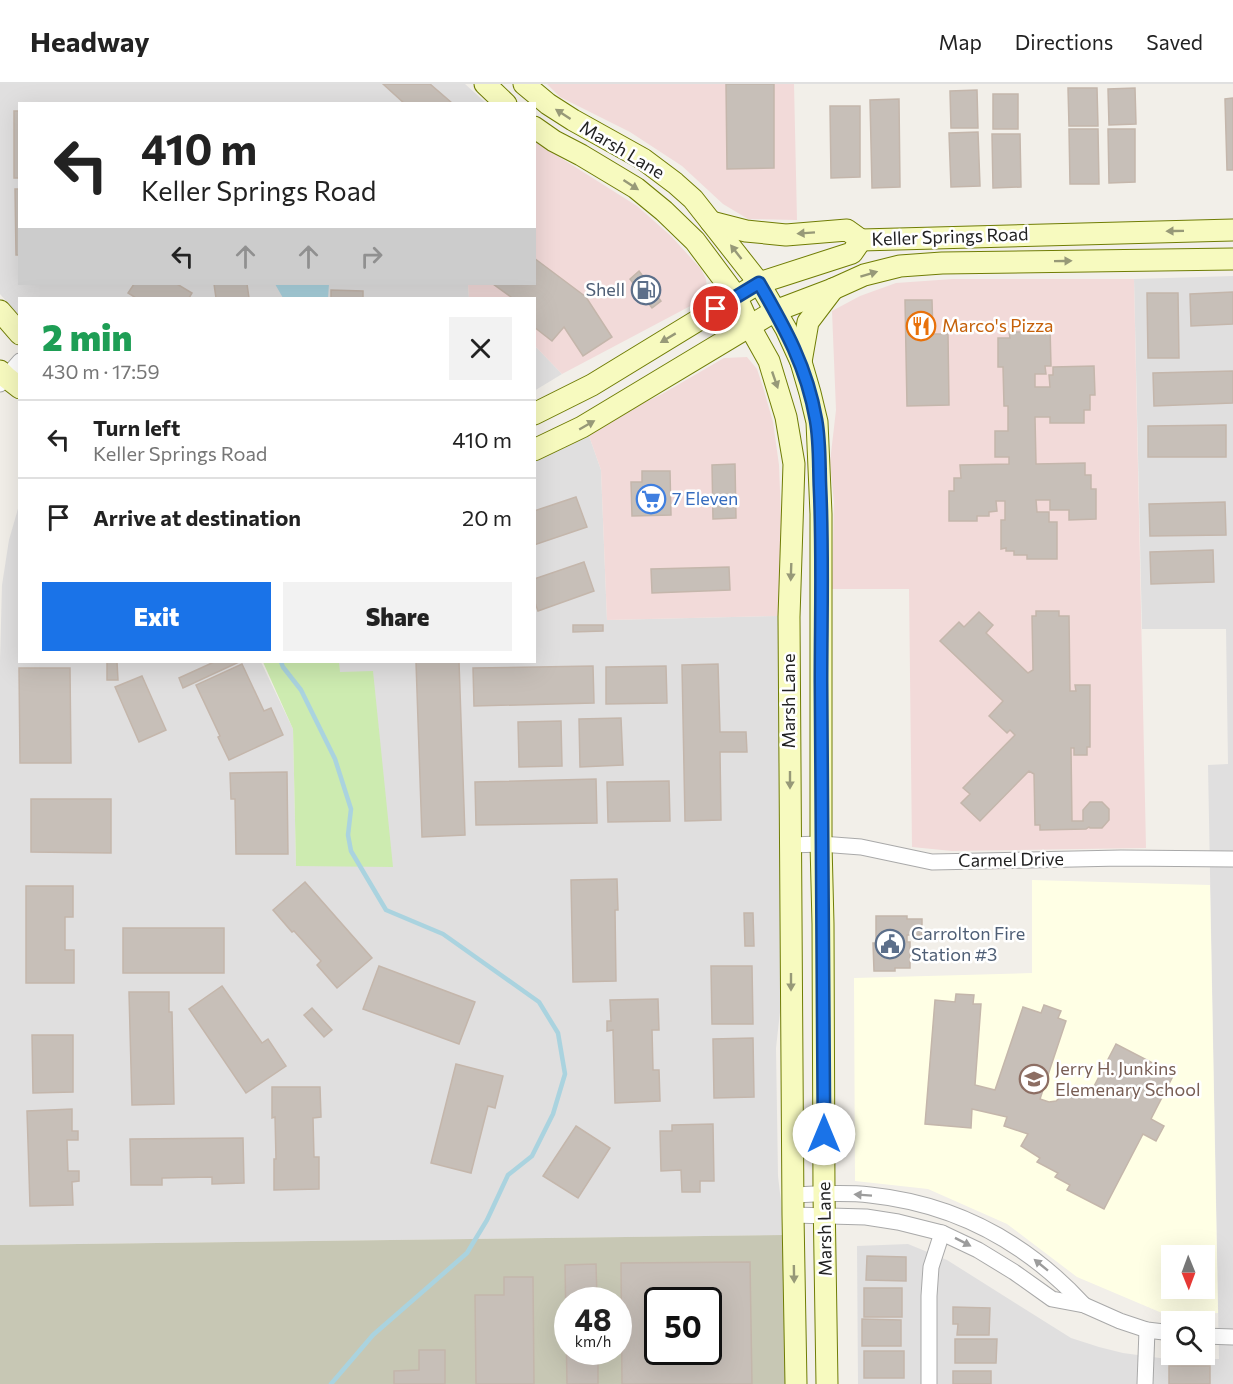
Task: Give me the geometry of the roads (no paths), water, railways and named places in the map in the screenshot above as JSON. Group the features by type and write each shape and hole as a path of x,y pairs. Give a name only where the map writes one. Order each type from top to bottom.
{"main road":[{"path":"485,84 504,102"},
{"name":"Marsh Lane","path":"524,84 573,120 643,159 693,199 759,283 786,329 801,362 817,422 821,536 821,844 827,1384"},
{"name":"Marsh Lane","path":"536,128 636,188 695,241 736,296 769,362 786,417 794,464 789,617 795,1384"},
{"path":"581,154 597,133"},
{"path":"711,222 746,231 786,235 847,230 861,240"},
{"name":"Keller Springs Road","path":"536,413 592,385 759,283 852,253 861,240 1233,230"},
{"path":"942,263 948,254 963,249 1006,247 1023,235"},
{"name":"Keller Springs Road","path":"536,449 582,427 775,311 864,275 900,266 942,263 1233,259"},
{"path":"801,362 808,322 833,289"},
{"path":"0,311 18,332"}],"street":[{"path":"6,380 18,364"},
{"name":"Carmel Drive","path":"790,845 821,844 861,848 932,862 1122,858 1233,859"},
{"path":"793,1205 824,1194 868,1195 899,1199 958,1215 1022,1250 1064,1284 1084,1305"},
{"path":"793,1205 824,1216 866,1217 942,1233 1005,1266 1052,1299 1084,1305 1120,1321 1146,1330 1161,1332"},
{"path":"929,1384 929,1287 931,1268 942,1233"},
{"path":"1145,1384 1146,1330"},
{"path":"1215,1336 1233,1337"}],"water":[{"path":"276,285 329,285 328,297 282,297"}],"waterway":[{"path":"281,663 301,690 335,759 351,809 348,835 351,851 386,910 443,934 539,1002 558,1033 565,1074 553,1114 532,1156 508,1175 487,1220 467,1253 373,1335 331,1384"}],"place":[{"name":"Shell","path":"646,290"},
{"name":"Marco's Pizza","path":"921,326"},
{"name":"7 Eleven","path":"651,499"},
{"name":"Carrolton Fire Station #3","path":"890,944"},
{"name":"Jerry H. Junkins Elemenary School","path":"1034,1079"}]}
